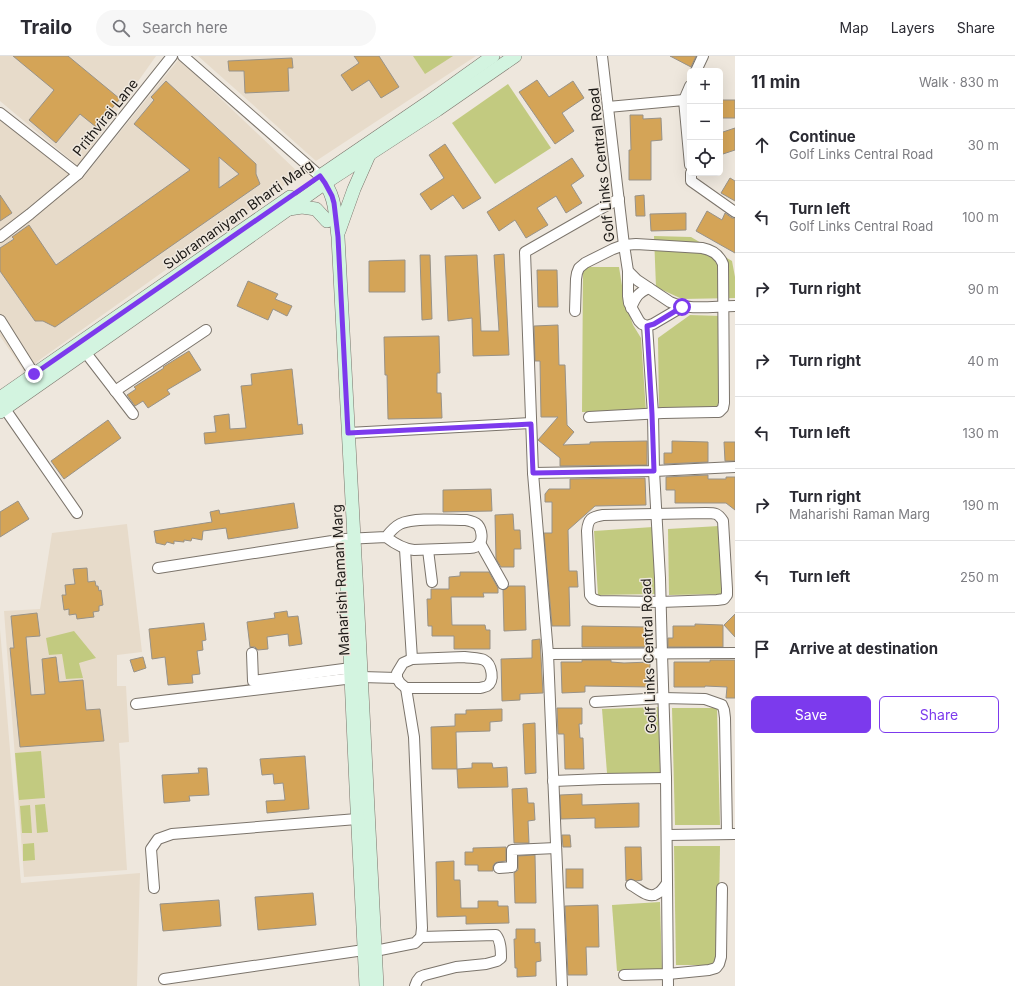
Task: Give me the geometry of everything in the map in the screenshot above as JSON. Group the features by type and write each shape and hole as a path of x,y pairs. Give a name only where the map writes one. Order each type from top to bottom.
{"main road":[{"name":"Subramaniyam Bharti Marg","path":"2,406 494,56"},
{"name":"Subramaniyam Bharti Marg","path":"38,379 86,353 289,209 320,181 369,155 515,56"},
{"path":"338,237 354,189 369,155"},
{"name":"Maharishi Raman Marg","path":"320,181 326,203 328,221 349,539 370,950 366,986"},
{"name":"Maharishi Raman Marg","path":"320,181 332,196 338,237 348,433 349,539"},
{"path":"289,209 302,207 316,209 328,221"},
{"name":"Maharishi Raman Marg","path":"355,675 357,819 370,950 377,986"}],"street":[{"name":"Prithviraj Lane","path":"0,113 78,174 172,56"},
{"path":"183,56 320,181"},
{"name":"Golf Links Central Road","path":"602,56 628,271 628,296 631,308 639,321 647,326 660,602 666,778 668,986"},
{"path":"697,68 703,56"},
{"path":"687,93 684,100 688,140"},
{"path":"608,107 684,100"},
{"path":"0,237 78,174"},
{"path":"691,176 692,181 735,212"},
{"path":"562,986 548,654 533,473 525,252 619,199"},
{"path":"575,311 576,279 579,268 585,263 624,245 636,244 709,249 720,258 723,264 723,408 719,412 590,417"},
{"path":"628,271 637,280 670,302 682,307 735,306"},
{"path":"631,308 639,293 649,288"},
{"path":"647,326 654,324 682,307"},
{"path":"0,320 38,379"},
{"path":"115,391 206,330"},
{"path":"86,353 133,414"},
{"path":"2,406 77,514"},
{"path":"348,433 531,424"},
{"path":"533,473 654,471 735,467"},
{"path":"714,513 720,516 723,521 727,595 724,599 717,600 660,602 599,601 590,595 587,531 587,524 590,519 595,516 603,515 714,513"},
{"path":"386,537 400,524 416,520 466,520 474,522 481,530 480,543 503,584"},
{"path":"158,568 349,539 386,537 396,545 405,549 414,550 470,548 475,547 480,543"},
{"path":"405,549 412,659"},
{"path":"428,550 432,582"},
{"path":"252,653 253,681 355,675 397,678"},
{"path":"548,654 735,653"},
{"path":"464,658 484,660 489,664 491,680 488,686 480,688 406,688 397,678 397,673 403,663 412,659 464,658"},
{"path":"136,704 355,675"},
{"path":"164,980 415,943 421,937 422,928 414,737 406,688"},
{"path":"595,702 663,698 705,698 722,705 724,710 731,834 667,834"},
{"path":"553,781 666,778"},
{"path":"154,888 151,849 158,839 172,834 357,819"},
{"path":"499,868 512,867 512,850 556,848"},
{"path":"631,885 645,894 651,895 658,893 667,882"},
{"path":"624,975 668,974 716,968 721,957 722,888"},
{"path":"415,986 417,981 425,975 456,967 486,964 497,961 500,958 499,941 496,935 421,937"}],"shaded area":[{"path":"0,56 156,56 78,166 0,101"},
{"path":"198,56 476,56 316,161"},
{"path":"179,59 300,174 24,371 0,336 0,114 82,179"},
{"path":"127,524 142,652 117,655 117,686 126,686 129,742 119,743 127,870 24,877 4,611 40,609 52,533"},
{"path":"0,629 21,883 140,873 137,986 0,986"}],"green space":[{"path":"413,56 453,56 425,74"},
{"path":"508,84 551,148 495,184 452,123"},
{"path":"654,236 691,237 732,261 735,277 735,298 682,299 656,287"},
{"path":"583,267 619,267 624,298 633,325 641,338 646,412 582,412"},
{"path":"690,315 721,316 722,410 659,412 658,338"},
{"path":"719,526 724,594 669,595 668,529"},
{"path":"653,527 656,594 598,595 594,531"},
{"path":"74,631 96,658 79,663 83,678 66,679 62,654 49,655 46,638"},
{"path":"659,707 660,773 607,773 602,709"},
{"path":"672,708 717,708 720,825 675,825"},
{"path":"41,751 45,798 19,800 15,753"},
{"path":"45,804 48,832 37,833 35,805"},
{"path":"30,805 32,833 22,833 20,806"},
{"path":"34,843 35,860 23,861 23,844"},
{"path":"674,846 720,846 718,965 676,965"},
{"path":"660,902 662,970 617,971 612,905"}],"building":[{"path":"13,56 68,56 120,99 96,127 80,114 56,143 29,120 54,90"},
{"path":"354,56 379,56 399,87 381,98 369,80 352,91 341,75 359,63"},
{"path":"670,56 696,56 691,67"},
{"path":"292,58 293,68 288,68 289,91 245,93 244,71 229,71 228,61"},
{"path":"537,80 549,97 573,81 584,98 562,113 574,131 555,144 519,92"},
{"path":"166,81 256,164 256,174 260,184 55,327 43,321 35,321 0,271 0,248 14,239 12,237 29,225 56,265 190,170 134,124 154,100 151,97","holes":["219,157 239,174 219,188"]},
{"path":"723,100 735,100 735,118 723,118"},
{"path":"630,115 643,115 643,119 661,118 662,140 651,141 651,180 629,180 629,150 631,150"},
{"path":"735,128 735,150 723,154 723,140 723,132"},
{"path":"445,144 481,198 463,209 453,195 431,210 420,194 444,178 429,155"},
{"path":"572,158 584,176 571,185 582,203 566,213 556,196 537,208 548,225 526,238 515,220 499,231 487,212"},
{"path":"730,178 735,181 735,201 721,193"},
{"path":"0,195 12,213 0,221"},
{"path":"644,195 645,216 636,216 635,196"},
{"path":"707,211 722,220 725,213 732,218 735,218 735,253 696,231"},
{"path":"686,213 686,230 651,231 650,214"},
{"path":"504,254 509,355 473,356 472,318 448,321 445,256 477,255 481,331 499,331 494,255"},
{"path":"420,255 430,255 432,319 422,320"},
{"path":"405,260 405,292 369,292 369,261"},
{"path":"537,270 557,270 558,307 538,307"},
{"path":"248,281 278,294 275,299 292,306 287,316 273,309 268,320 237,306"},
{"path":"558,325 559,365 565,365 567,425 574,432 563,445 590,444 590,442 647,441 647,465 560,466 560,458 538,440 558,417 541,417 540,361 535,361 534,326"},
{"path":"439,336 440,373 437,373 437,393 441,393 442,418 388,419 384,337"},
{"path":"189,351 201,370 167,390 170,394 148,408 143,401 135,406 127,395 136,389 134,387"},
{"path":"292,369 298,425 302,424 303,434 205,444 204,433 216,432 214,416 229,414 230,429 246,428 241,386 252,385 251,374"},
{"path":"108,420 121,438 64,479 51,461"},
{"path":"672,441 708,442 708,462 664,464 664,453 672,453"},
{"path":"724,442 735,442 735,461 725,461"},
{"path":"708,475 708,479 726,479 726,477 735,477 735,510 726,503 675,503 675,490 666,490 666,477"},
{"path":"645,478 646,505 595,506 568,530 569,571 577,571 578,587 569,587 570,626 552,626 544,533 552,533 552,502 545,502 545,494 549,489 570,489 570,479"},
{"path":"491,489 492,511 443,512 443,490"},
{"path":"18,501 29,519 0,537 0,512"},
{"path":"294,503 298,528 228,539 226,528 203,531 202,540 192,538 191,541 174,541 174,544 167,542 165,545 156,543 154,531 212,522 210,512 219,510 220,514"},
{"path":"513,514 514,530 520,530 521,549 514,549 514,567 501,567 496,559 495,515"},
{"path":"87,568 88,582 95,581 99,591 101,590 103,605 99,606 99,611 93,612 94,617 77,619 76,614 69,615 69,609 64,610 62,595 66,595 65,585 75,584 73,569"},
{"path":"460,572 489,572 498,588 498,593 483,593 484,597 451,597 452,625 485,625 486,630 490,630 490,649 454,649 454,636 432,636 432,626 428,626 427,599 431,599 431,589 449,589 449,577 460,576"},
{"path":"509,586 525,586 526,630 504,631 503,590"},
{"path":"287,611 288,617 298,616 302,644 289,646 288,634 267,637 268,649 258,650 255,647 250,647 247,622 275,618 274,613"},
{"path":"37,613 40,636 26,637 31,695 45,694 42,659 56,657 59,682 83,680 86,710 100,709 104,741 20,747 10,648 14,648 11,616"},
{"path":"735,614 735,637 724,625"},
{"path":"204,623 206,640 202,641 203,650 197,651 200,674 192,675 193,683 168,685 165,657 152,659 149,629"},
{"path":"695,624 723,625 723,647 668,647 668,638 673,638 673,626 695,626"},
{"path":"582,626 646,627 646,647 582,647"},
{"path":"540,639 543,693 520,694 520,700 502,701 501,659 532,658 532,640"},
{"path":"143,657 146,668 134,672 130,660"},
{"path":"582,660 611,660 611,662 624,663 650,662 650,687 585,686 585,692 562,693 561,662 582,662"},
{"path":"710,660 735,660 735,698 726,698 727,687 674,687 674,662 710,662"},
{"path":"557,708 582,708 582,724 579,724 580,738 583,738 584,769 565,769 564,734 558,734"},
{"path":"502,709 502,721 490,722 490,731 456,732 457,769 432,769 431,727 455,726 455,714 466,714 466,710"},
{"path":"535,723 536,773 525,774 523,724"},
{"path":"305,756 309,809 267,813 266,801 285,800 283,783 274,784 273,774 262,775 260,759"},
{"path":"472,763 492,763 493,768 507,767 508,787 458,788 457,769 472,768"},
{"path":"198,768 207,768 209,795 189,796 190,801 164,803 162,775 199,773"},
{"path":"527,788 528,803 534,803 535,820 528,821 529,843 514,843 512,789"},
{"path":"582,794 582,805 639,803 639,827 595,828 595,818 561,819 560,795"},
{"path":"562,835 570,835 571,847 563,847"},
{"path":"506,847 506,861 495,863 493,866 493,871 478,871 478,865 465,865 465,852 473,852 473,848"},
{"path":"625,847 641,847 642,880 636,881 631,879 626,881"},
{"path":"535,855 536,903 515,903 514,873 518,870 518,856"},
{"path":"454,861 454,880 460,880 461,908 478,908 478,901 498,901 498,906 508,906 509,923 466,924 466,916 437,917 436,862"},
{"path":"566,869 583,869 583,888 566,888"},
{"path":"313,893 316,925 258,930 255,897"},
{"path":"219,900 221,926 163,931 160,904"},
{"path":"598,905 599,947 586,947 587,975 568,975 565,906"},
{"path":"516,929 535,929 535,943 540,942 541,961 536,962 536,976 517,977 517,968 515,968 514,939 516,939"}],"route":[{"path":"34,374 320,176 332,196 338,237 348,433 531,424 533,473 654,471 647,326 654,324 682,307"}]}
